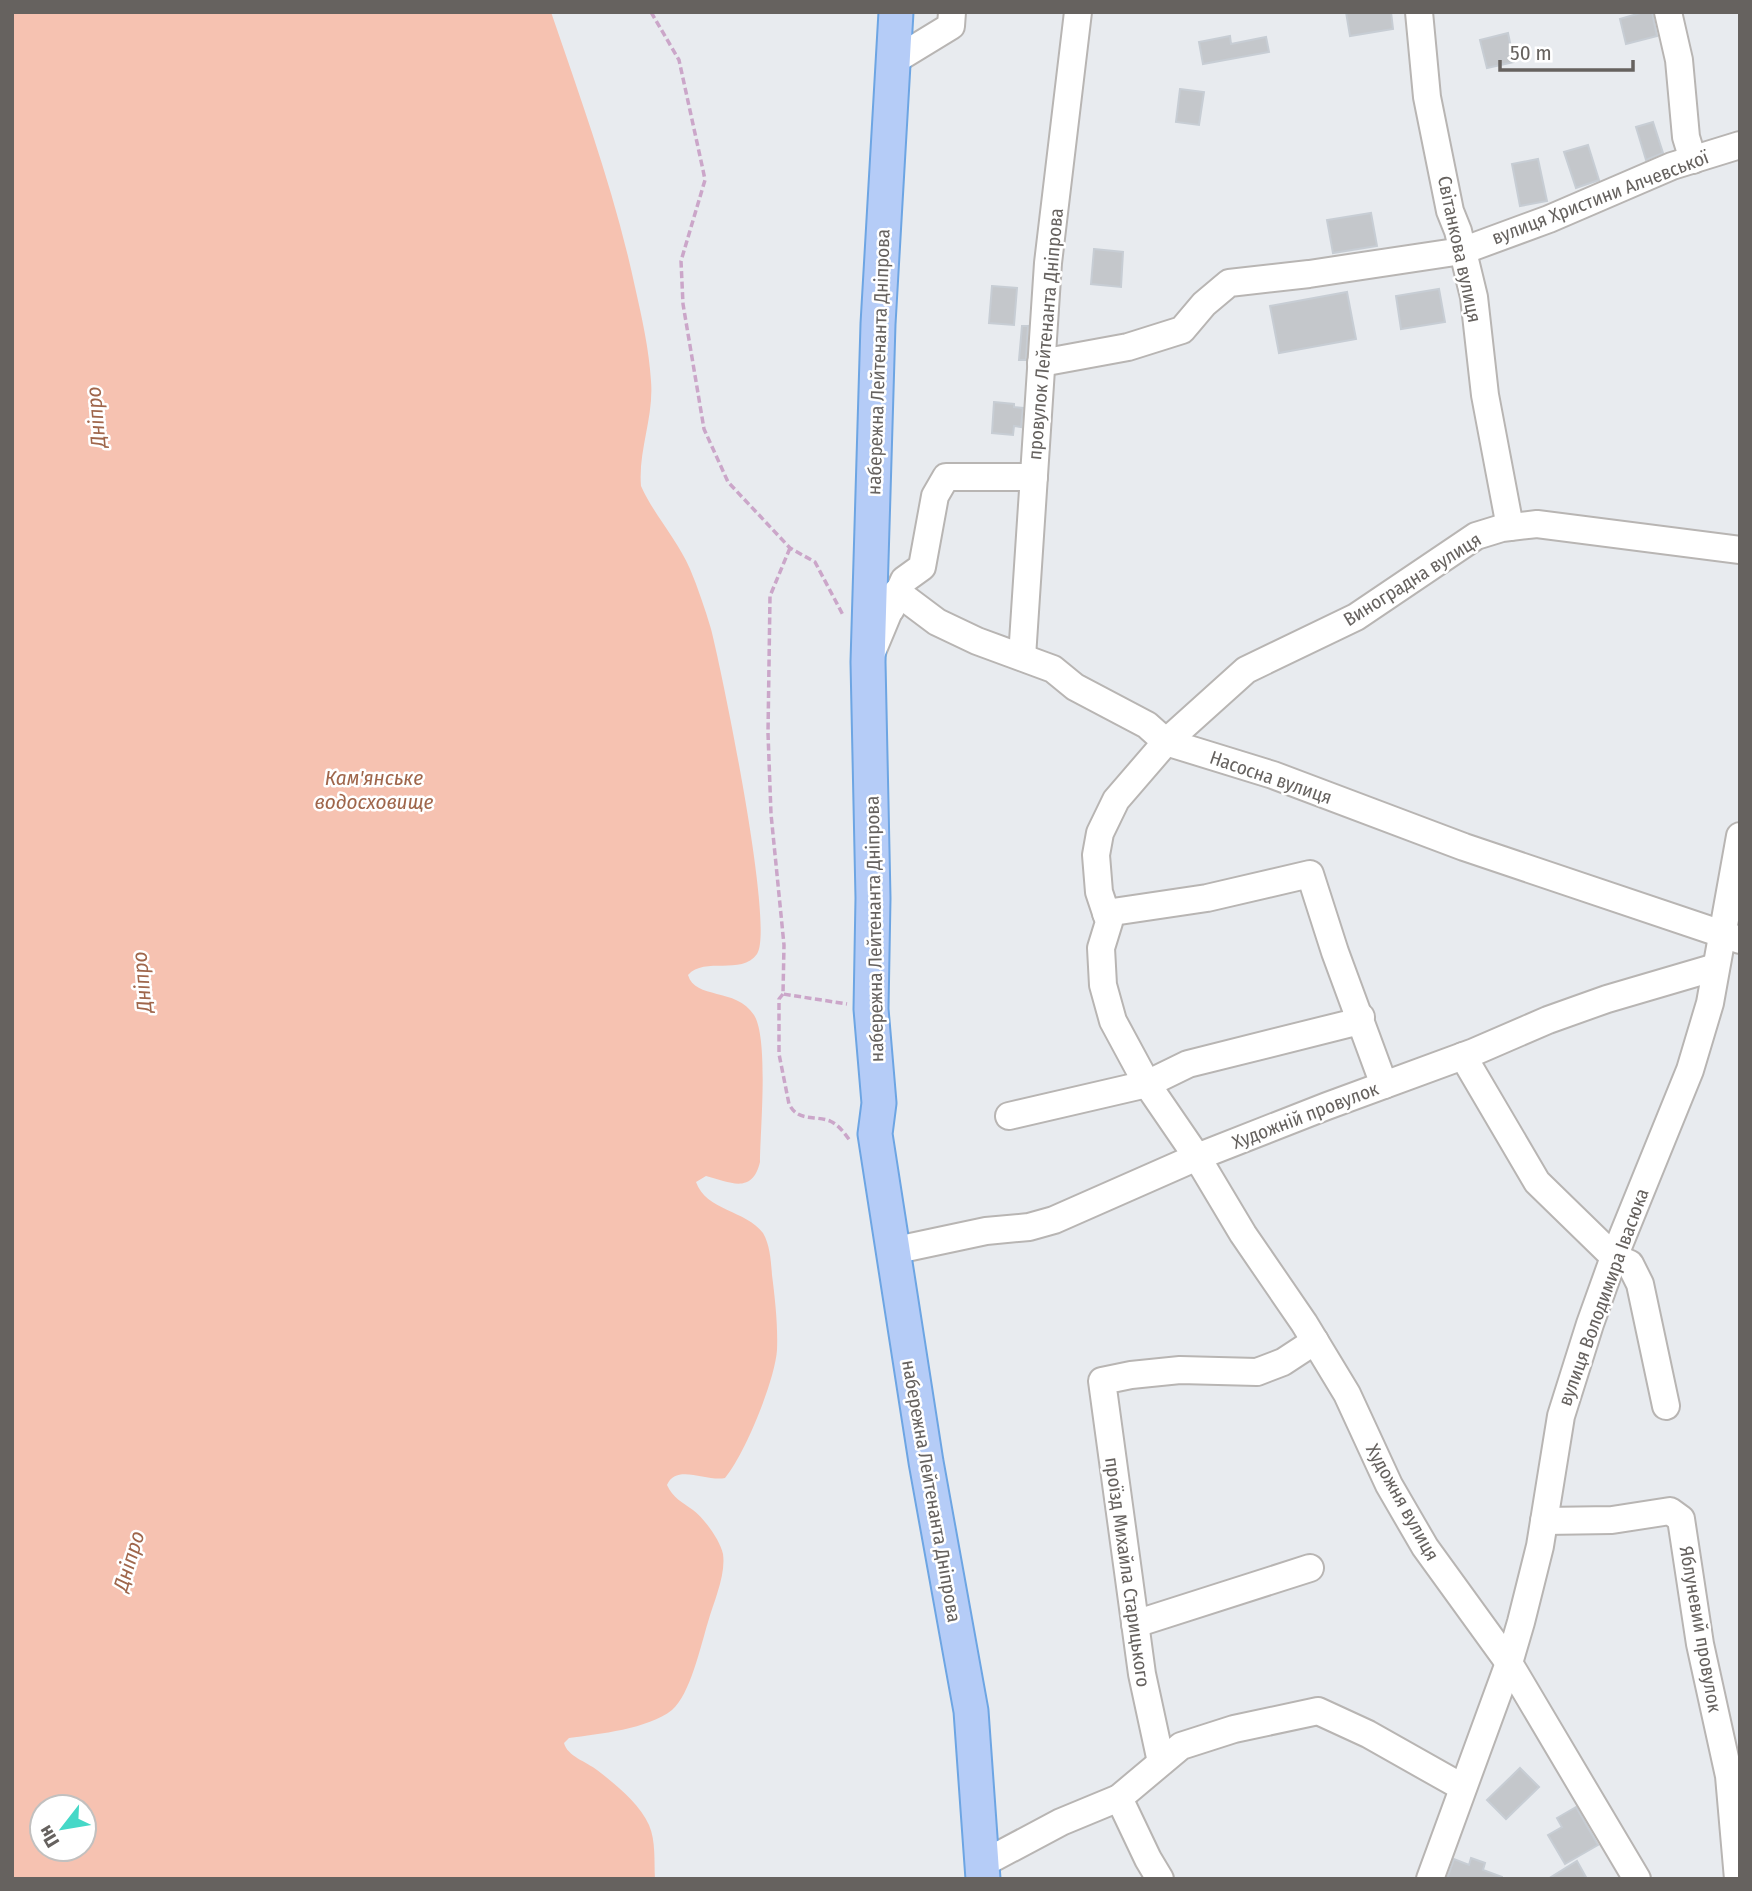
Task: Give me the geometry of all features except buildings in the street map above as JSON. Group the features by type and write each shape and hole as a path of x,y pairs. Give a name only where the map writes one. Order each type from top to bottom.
{"main road":[{"name":"набережна Лейтенанта Дніпрова","path":"896,12 878,324 868,662 873,898 872,1009 879,1103 875,1135 926,1462 971,1711 983,1871"}],"street":[{"path":"892,62 951,26 952,12"},
{"name":"провулок Лейтенанта Дніпрова","path":"1022,657 1048,263 1078,12"},
{"name":"Світанкова вулиця","path":"1419,12 1427,97 1450,211 1474,297 1485,395 1510,527"},
{"path":"1668,12 1679,60 1686,137 1693,160"},
{"name":"вулиця Христини Алчевської","path":"1041,363 1128,347 1182,330 1204,304 1229,283 1322,273 1462,251 1549,219 1693,160 1740,145"},
{"path":"868,662 904,580 922,567 935,496 946,477 1034,477"},
{"name":"Виноградна вулиця","path":"1197,1157 1147,1084 1114,1021 1103,985 1101,948 1110,922 1099,892 1097,855 1100,833 1116,800 1166,742 1246,670 1356,617 1476,536 1510,527 1536,524 1740,550"},
{"name":"Насосна вулиця","path":"868,662 897,593 937,622 977,641 1053,669 1075,687 1147,725 1166,742 1273,775 1464,847 1730,937"},
{"name":"вулиця Володимира Івасюка","path":"1430,1879 1509,1663 1540,1545 1561,1416 1614,1257 1690,1070 1710,1003 1716,967 1730,937 1740,836"},
{"path":"1106,912 1207,898 1310,874 1335,952 1384,1085"},
{"name":"Художній провулок","path":"892,1251 986,1231 1029,1227 1054,1220 1197,1157 1463,1056 1548,1020 1607,999 1716,967"},
{"path":"1009,1116 1147,1084 1188,1064 1348,1024 1361,1017"},
{"path":"1463,1056 1537,1182 1614,1257 1630,1264 1640,1283 1666,1406"},
{"name":"Художня вулиця","path":"1197,1157 1243,1234 1347,1394 1389,1485 1424,1546 1509,1663 1637,1879"},
{"name":"проїзд Михайла Старицького","path":"1161,1762 1142,1674 1102,1381 1180,1370 1257,1372 1283,1362 1315,1341"},
{"name":"Яблуневий провулок","path":"1544,1521 1612,1520 1670,1511 1681,1519 1699,1644 1730,1776 1738,1879"},
{"path":"1135,1624 1310,1568"},
{"path":"983,1871 1052,1827 1119,1798 1173,1751 1234,1729 1318,1711 1368,1734 1462,1787"},
{"path":"1119,1798 1160,1879"}],"path":[{"path":"651,12 679,60 704,170 705,180 681,261 683,304 704,429 728,482 790,548 815,562 844,618"},
{"path":"790,548 770,596 768,733 771,814 784,945 778,1046 789,1104 793,1112 802,1118 828,1121 837,1125 849,1140 879,1166"},
{"path":"783,994 872,1009"}],"water":[{"name":"Кам'янське водосховище","path":"12,12 551,12 608,183 645,334 651,394 641,486 685,558 711,629 745,798 759,898 761,934 757,954 742,964 704,967 688,975 692,983 699,988 737,1000 746,1006 759,1027 763,1086 760,1162 756,1172 746,1183 732,1183 706,1176 696,1182 708,1199 747,1219 763,1233 771,1259 776,1312 775,1363 750,1435 725,1478 685,1474 677,1475 667,1485 675,1497 707,1524 719,1542 723,1554 719,1588 684,1693 672,1710 650,1722 623,1730 569,1738 564,1743 573,1755 619,1788 645,1817 653,1838 655,1879 12,1879"}],"water label":[{"name":"Дніпро","path":"96,417"},
{"name":"Дніпро","path":"142,982"},
{"name":"Дніпро","path":"129,1561"}]}
